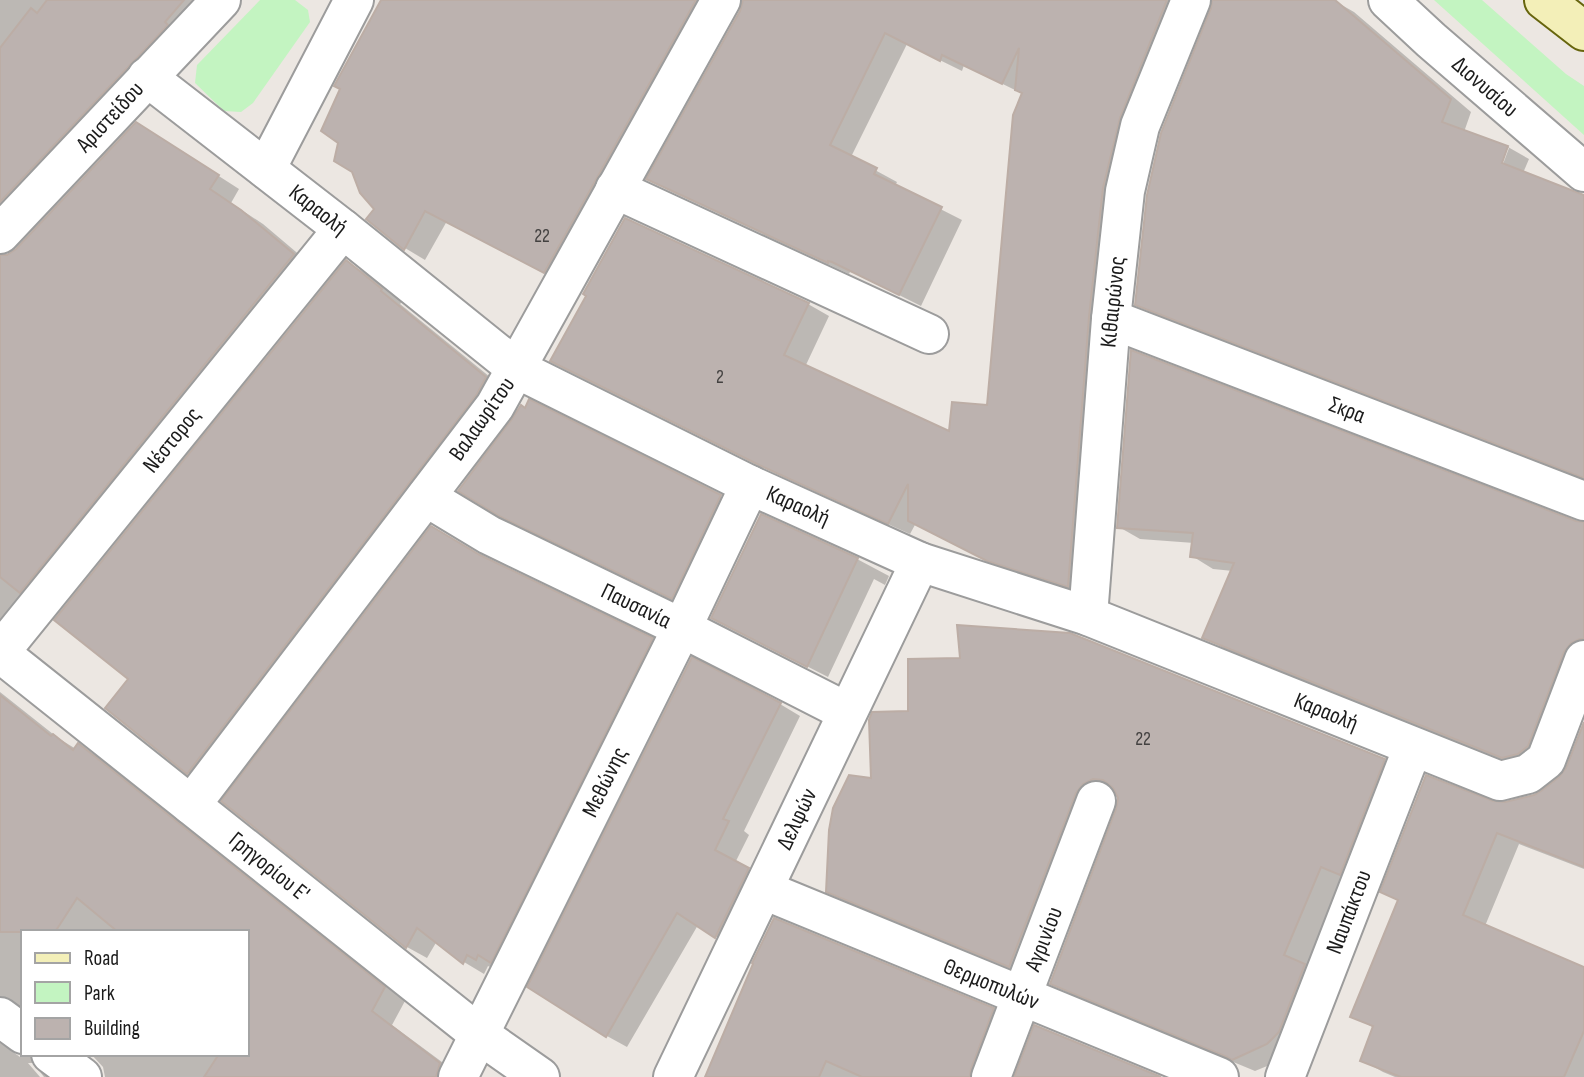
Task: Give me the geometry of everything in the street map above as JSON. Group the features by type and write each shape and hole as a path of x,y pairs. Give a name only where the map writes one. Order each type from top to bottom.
{"main road":[{"path":"1544,0 1584,31"}],"street":[{"name":"Αριστείδου","path":"0,234 220,0"},
{"path":"266,169 354,0"},
{"name":"Βαλαωρίτου","path":"191,805 495,406 721,0"},
{"name":"Κιθαιρώνος","path":"1088,616 1111,319 1125,191 1140,126 1191,0"},
{"name":"Διονυσίου","path":"1388,0 1584,172"},
{"name":"Καραολή","path":"147,77 343,229 517,369 750,485 920,562 1088,616 1500,781 1528,774 1546,760 1584,660"},
{"path":"615,189 929,334"},
{"name":"Νέστορος","path":"0,652 343,229"},
{"name":"Σκρα","path":"1111,319 1584,501"},
{"name":"Μεθώνης","path":"458,1077 682,628 750,485"},
{"name":"Παυσανία","path":"426,497 489,535 682,628 847,712"},
{"name":"Δελφών","path":"673,1077 920,562"},
{"name":"Γρηγορίου Ε'","path":"0,652 480,1035 540,1077"},
{"name":"Ναυπάκτου","path":"1285,1077 1413,747"},
{"name":"Αγρινίου","path":"991,1077 1096,801"},
{"name":"Θερμοπυλών","path":"764,890 1219,1077"},
{"path":"0,1017 21,1033"},
{"path":"54,1056 82,1077"}],"green space":[{"path":"260,0 295,0 308,10 310,22 253,103 241,112 224,111 195,83 197,65"},
{"path":"1434,0 1482,0 1566,74 1584,86 1584,135"}],"building":[{"path":"47,0 184,0 165,22 168,25 0,202 0,48 31,8 37,13"},
{"path":"381,0 696,0 544,273 425,211 404,250 366,219 374,209 360,193 352,172 334,161 338,143 321,131 340,89 334,86"},
{"path":"743,0 1167,0 1120,118 1103,188 1089,317 1068,587 987,561 908,521 908,484 888,524 759,465 550,361 625,218 809,303 784,355 949,431 952,402 987,405 1013,115 1022,93 1015,90 1019,48 1002,84 942,55 940,61 885,33 830,145 877,168 874,174 942,207 899,295 646,179 740,11"},
{"path":"1212,0 1335,0 1451,99 1442,122 1508,146 1502,163 1584,195 1584,478 1135,305 1147,195 1161,133"},
{"path":"136,122 219,175 210,189 241,210 294,254 20,593 0,577 0,255 7,255 16,249"},
{"path":"346,260 486,377 477,394 187,774 105,708 128,679 54,620"},
{"path":"1131,350 1584,522 1584,639 1571,643 1564,652 1528,746 1518,754 1502,758 1202,638 1234,563 1190,557 1193,533 1117,528"},
{"path":"529,399 721,495 672,599 499,516 458,491 521,405 525,408"},
{"path":"761,514 858,558 807,667 711,618"},
{"path":"431,526 480,555 653,638 491,963 478,955 476,960 467,955 463,964 417,928 406,948 221,801"},
{"path":"957,625 1070,633 1385,759 1340,875 1321,867 1284,955 1305,964 1279,1032 1267,1044 1232,1060 1050,984 1116,809 1118,798 1113,788 1103,780 1093,779 1083,784 1076,793 1009,967 826,892 829,830 833,808 849,775 871,778 869,720 872,712 908,711 908,659 960,658"},
{"path":"692,657 781,703 723,819 729,821 715,850 749,868 715,938 677,913 606,1037 527,987"},
{"path":"0,695 73,750 78,743 385,987 372,1011 440,1063 436,1077 204,1077 218,1056 248,1056 248,930 116,930 77,898 56,930 0,932"},
{"path":"1584,722 1584,867 1497,833 1463,915 1584,967 1584,1031 1564,1077 1401,1077 1360,1061 1373,1026 1350,1017 1398,900 1380,892 1426,775 1493,801 1505,802 1534,795 1559,777 1566,768"},
{"path":"774,918 994,1008 970,1077 862,1077 826,1061 819,1077 705,1077 752,963"},
{"path":"1034,1025 1161,1077 1014,1077"}]}
